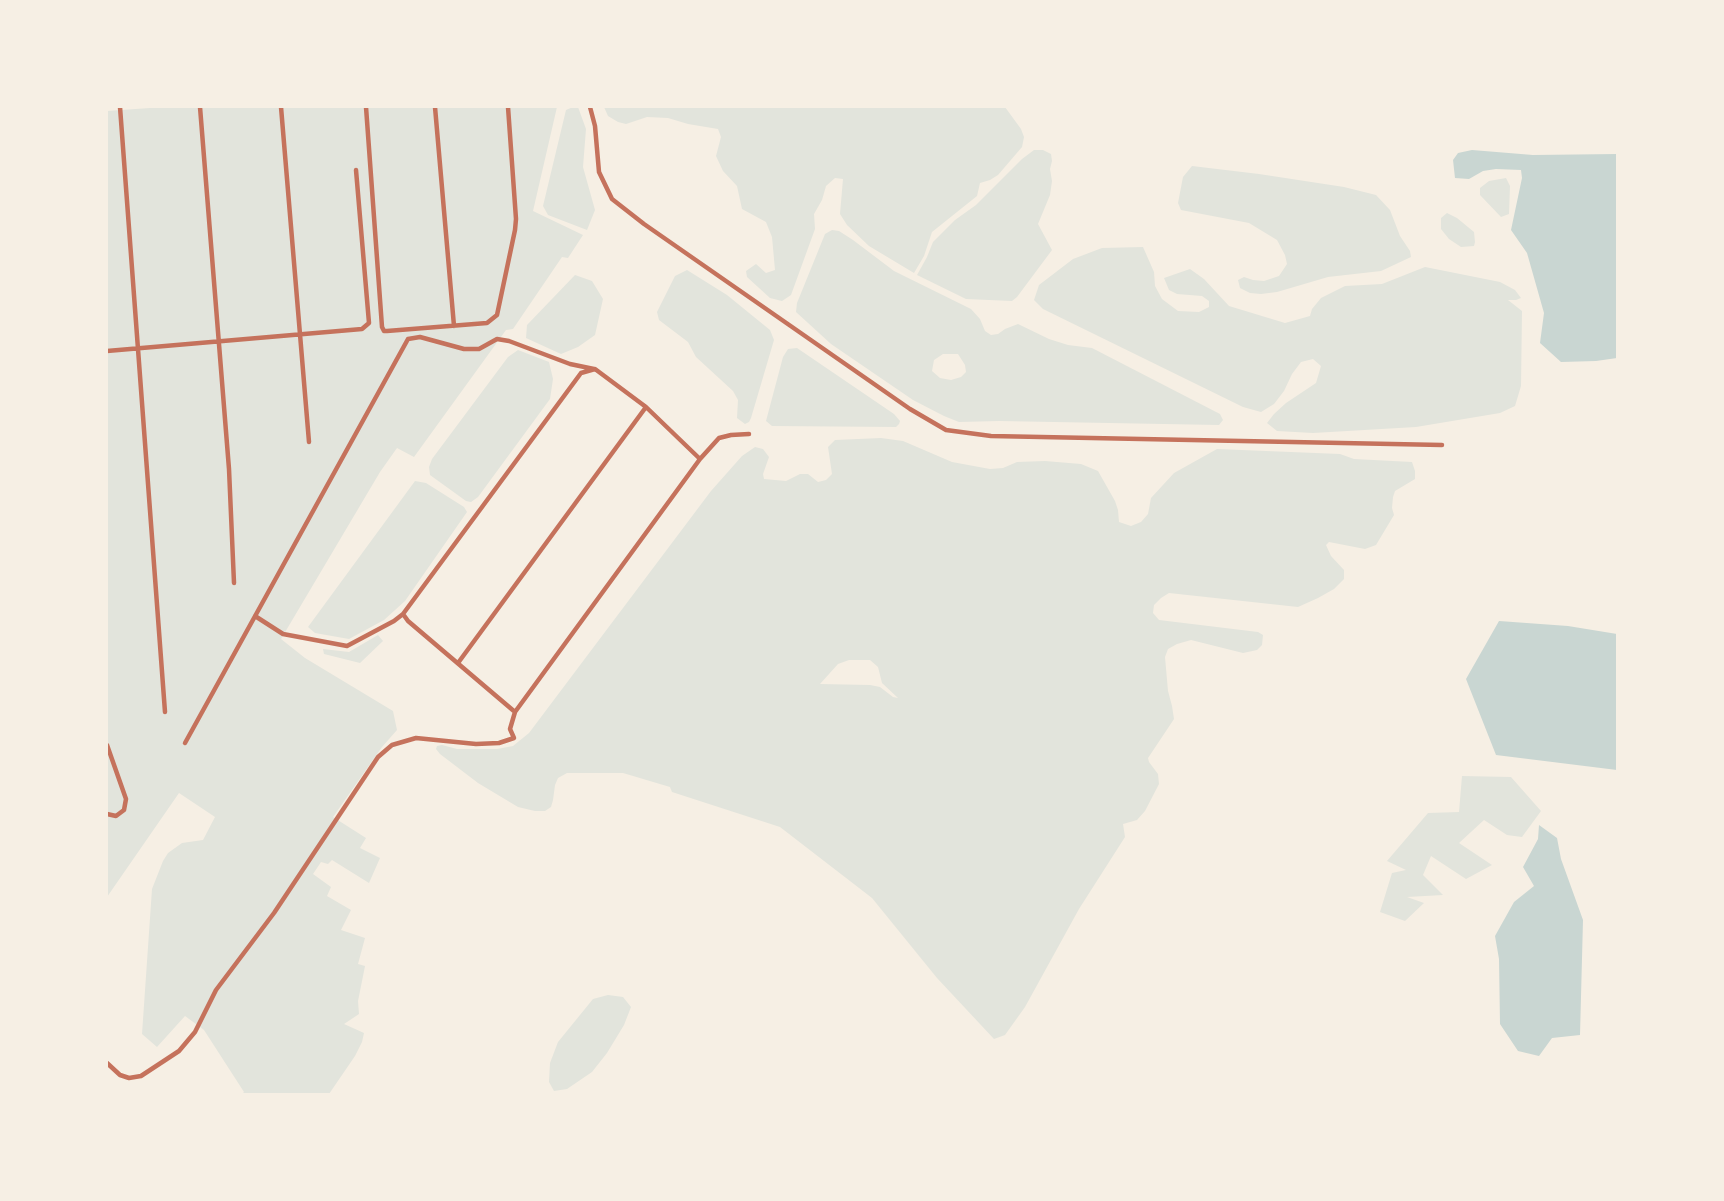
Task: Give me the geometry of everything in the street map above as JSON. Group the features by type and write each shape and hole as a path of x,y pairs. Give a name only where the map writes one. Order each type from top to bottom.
{"street":[{"path":"120,107 165,712"},
{"path":"200,107 229,470 234,583"},
{"path":"281,107 309,442"},
{"path":"366,107 384,331 487,323 497,315 516,219 508,107"},
{"path":"435,107 454,326"},
{"path":"590,107 595,125 599,172 612,199 644,225 910,409 946,430 991,436 1442,445"},
{"path":"107,351 362,330 369,323 356,170"},
{"path":"184,743 408,339 420,337 464,349 479,349 497,339 595,369 646,407 700,459"},
{"path":"255,616 283,634 347,646 394,621 403,614 581,373 595,369"},
{"path":"458,663 646,407"},
{"path":"107,1063 120,1075 129,1078 141,1076 179,1051 195,1032 216,989 274,913 377,757 392,745 416,738 476,744 499,743 514,738 510,729 515,712 700,459 719,438 749,434"},
{"path":"403,614 515,712"},
{"path":"107,746 126,799 124,810 117,816 107,814"}],"shaded area":[{"path":"164,107 557,107 533,211 583,235 568,258 562,257 513,329 506,330 414,457 397,448 281,639 305,658 393,711 397,730 333,817 366,838 360,848 380,858 369,883 332,860 328,864 321,862 313,874 331,887 327,896 351,910 341,930 365,938 358,964 365,966 358,1001 359,1014 344,1024 364,1033 362,1042 329,1094 242,1094 244,1092 204,1030 185,1016 157,1047 142,1034 152,889 168,853 182,843 203,840 215,817 179,793 107,897 107,111"},
{"path":"578,107 586,129 583,167 595,210 587,230 548,215 543,206 566,110"},
{"path":"604,107 1005,107 1024,137 1022,147 998,175 980,183 977,196 932,232 924,256 914,273 869,246 847,225 840,214 843,179 835,178 826,186 814,214 815,229 791,295 782,301 770,298 747,277 746,271 756,264 766,273 775,270 772,237 766,222 742,209 737,186 723,171 716,156 721,137 718,129 668,118 647,117 626,124 608,116"},
{"path":"1034,150 1051,154 1050,195 1038,224 1052,250 1017,297 1012,301 966,299 917,275 933,242"},
{"path":"1472,150 1533,155 1617,154 1617,358 1561,362 1540,343 1544,313 1527,253 1511,230 1522,178 1521,170 1496,169 1483,171 1469,179 1455,178 1453,160 1458,153"},
{"path":"1192,166 1344,187 1376,195 1390,210 1411,257 1381,271 1328,277 1277,292 1250,293 1240,288 1238,280 1244,277 1264,281 1279,276 1287,264 1285,255 1277,240 1249,223 1181,210 1178,203 1183,177"},
{"path":"1506,178 1510,186 1509,214 1501,217 1480,195 1480,188 1489,181"},
{"path":"1447,213 1474,232 1474,246 1461,247 1449,239 1441,229 1441,218"},
{"path":"832,230 839,231 894,271 971,309 980,319 985,331 991,335 1018,324 1049,339 1092,348 1220,414 1223,420 1219,425 959,422 944,416 913,400 831,344 796,312 797,303 825,234","holes":["943,354 958,354 966,372 961,377 951,380 940,378 932,371 934,360"]},
{"path":"1143,247 1154,272 1155,286 1162,299 1178,311 1199,312 1209,307 1209,301 1202,296 1177,294 1169,290 1164,278 1190,269 1204,279 1229,306 1285,323 1310,316 1321,298 1345,286 1382,284 1425,267 1500,282 1515,290 1521,298 1508,300 1522,311 1521,386 1515,406 1500,413 1416,427 1313,433 1277,431 1267,423 1274,414 1316,383 1321,366 1313,359 1301,362 1274,404 1261,412 1243,407 1043,309 1034,300 1039,285 1073,259 1102,248"},
{"path":"687,270 727,295 770,330 774,340 751,418 745,424 737,418 738,400 733,391 696,357 688,342 659,320 657,312 675,276"},
{"path":"575,275 592,281 603,299 595,335 578,347 561,354 526,338 527,325"},
{"path":"797,348 894,414 900,421 899,424 896,427 772,426 766,421 783,357 788,349"},
{"path":"518,350 549,362 553,379 550,399 478,497 471,502 466,501 430,475 429,467 432,459 508,357"},
{"path":"881,438 903,441 952,462 990,469 1003,468 1017,462 1081,464 1098,471 1115,501 1119,522 1131,526 1141,522 1148,514 1151,498 1174,473 1217,449 1340,454 1354,459 1412,462 1415,471 1415,479 1395,491 1392,508 1394,515 1376,545 1365,549 1329,542 1326,545 1331,556 1344,570 1344,579 1334,589 1318,598 1298,607 1169,593 1154,605 1153,613 1159,620 1258,632 1263,635 1262,645 1257,650 1243,653 1191,640 1168,649 1165,657 1174,719 1148,758 1158,774 1159,784 1145,811 1137,820 1123,824 1125,837 1079,909 1025,1007 1005,1035 994,1039 937,978 872,898 780,827 623,773 567,773 558,778 551,807 545,811 535,811 518,807 478,783 436,749 442,745 457,749 497,749 513,746 529,733 711,491 742,456 755,447 763,449 769,457 764,479 786,481 800,474 808,474 818,482 826,480 832,474 828,447 835,440","holes":["849,660 870,660 878,667 882,683 898,698 880,687 870,685 820,684 838,664"]},
{"path":"415,481 426,483 464,507 467,512 405,601 384,620 349,639 315,633 308,627"},
{"path":"1499,621 1568,626 1617,634 1617,770 1496,755 1466,679"},
{"path":"378,635 383,641 360,663 324,654 323,649 349,652"},
{"path":"1462,776 1511,777 1541,811 1522,837 1507,835 1484,820 1459,843 1492,865 1466,879 1431,856 1423,875 1443,895 1407,897 1424,903 1405,921 1380,912 1392,873 1406,870 1387,861 1428,813 1459,812"},
{"path":"1539,825 1557,838 1561,859 1583,920 1580,1035 1552,1038 1539,1056 1518,1051 1500,1024 1499,959 1495,936 1514,902 1534,886 1523,867 1538,839"},
{"path":"608,995 623,997 631,1007 624,1025 592,1072 567,1089 554,1091 549,1082 550,1063 558,1042 593,999"}]}
